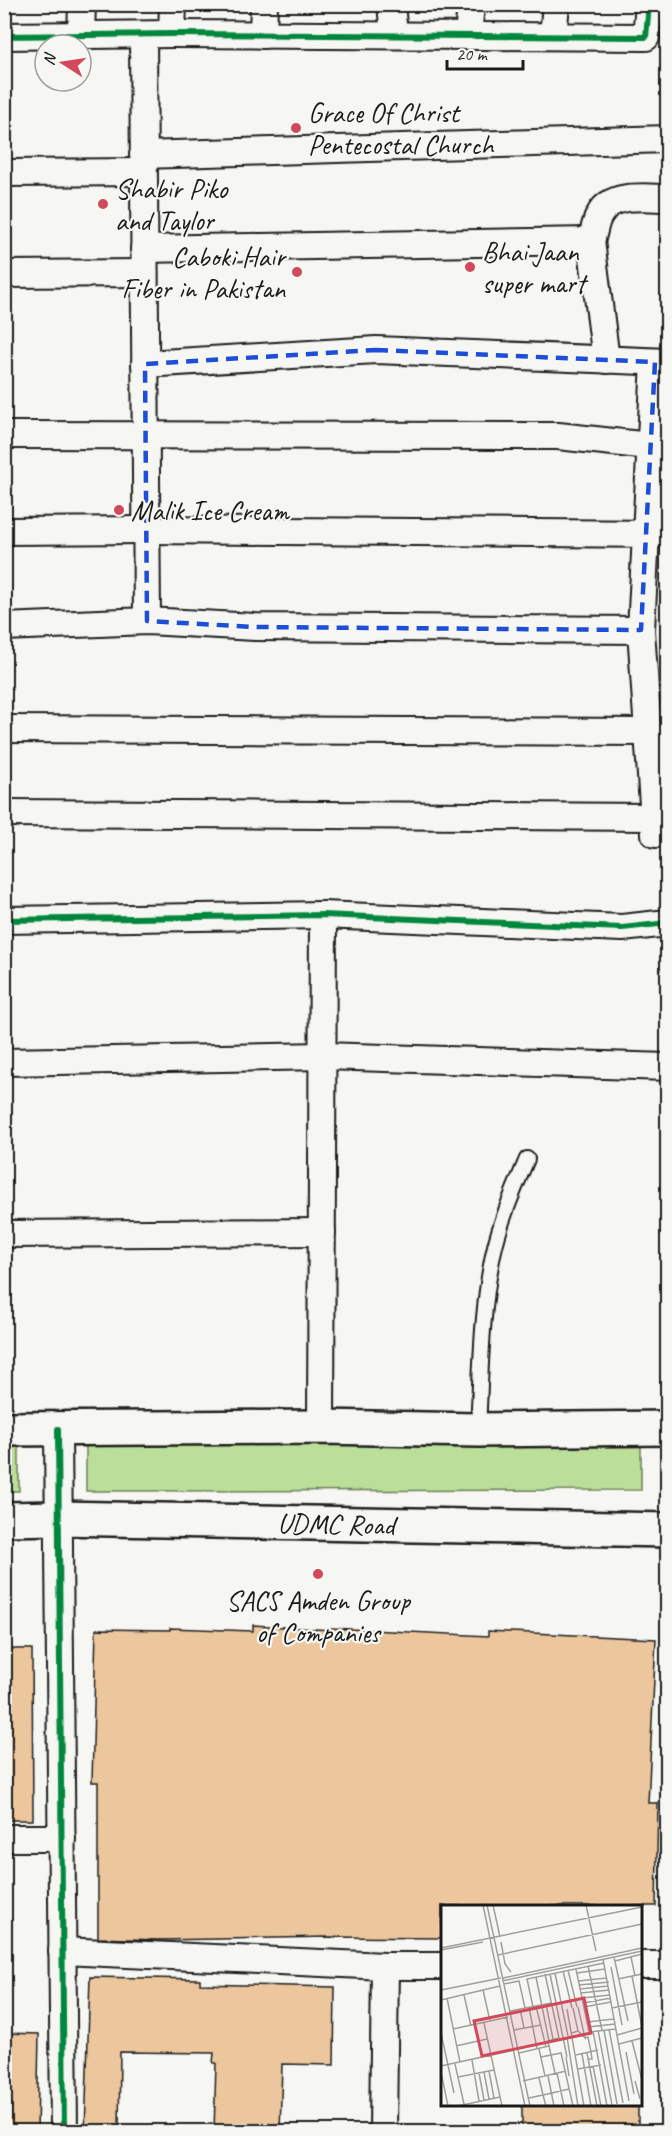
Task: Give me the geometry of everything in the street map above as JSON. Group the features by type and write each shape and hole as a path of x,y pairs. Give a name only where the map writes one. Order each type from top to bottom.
{"main road":[{"path":"4,1429 668,1428"},
{"name":"UDMC Road","path":"4,1519 59,1518 668,1530"}],"street":[{"path":"81,33 82,4"},
{"path":"172,34 173,4"},
{"path":"262,35 264,4"},
{"path":"391,4 394,35"},
{"path":"468,36 471,4"},
{"path":"553,36 556,4"},
{"path":"93,35 646,37 649,4"},
{"path":"143,35 147,621"},
{"path":"4,36 33,36"},
{"path":"4,173 143,163 668,139"},
{"path":"606,360 591,242 600,213 614,202 628,198 668,198"},
{"path":"4,274 144,261 591,242"},
{"path":"4,813 660,825 647,732 641,630 657,533 656,457 661,362 376,350 145,364"},
{"path":"4,435 558,436 656,457"},
{"path":"4,531 657,533"},
{"path":"4,627 147,621 255,627 641,630"},
{"path":"4,729 647,732"},
{"path":"321,1427 323,915"},
{"path":"4,920 323,915 622,928 668,923"},
{"path":"4,1062 323,1056 668,1067"},
{"path":"4,1234 322,1232"},
{"path":"58,1429 64,2132"},
{"path":"4,1838 62,1838"},
{"path":"62,1951 385,1966 441,1966"},
{"path":"642,1965 668,1965"},
{"path":"383,2132 385,1966"}],"lane":[{"path":"478,1430 483,1326 493,1255 504,1212 527,1159"}],"highlighted area":[{"path":"376,350 655,362 641,630 255,627 147,621 145,364"}],"green space":[{"path":"641,1441 641,1490 86,1491 86,1442"},
{"path":"5,1447 19,1447 19,1491 5,1491"}],"building":[{"path":"253,1625 488,1636 488,1631 656,1639 648,1803 658,1803 656,1906 441,1905 441,1938 158,1940 98,1938 98,1782 92,1782 96,1629 170,1630 170,1628 253,1631"},
{"path":"4,1649 32,1649 33,1820 4,1820"},
{"path":"90,1977 200,1979 200,1984 335,1987 334,2065 282,2064 280,2132 214,2132 216,2063 213,2063 214,2053 120,2052 119,2132 85,2132"},
{"path":"4,2033 39,2034 37,2132 4,2132"},
{"path":"522,2106 638,2106 638,2132 522,2132"}],"cycle path":[{"path":"4,36 172,34 646,37 649,4"},
{"path":"4,920 323,915 622,928 668,923"},
{"path":"58,1429 64,2132"}],"place":[{"name":"Grace Of Christ Pentecostal Church","path":"296,128"},
{"name":"Shabir Piko and Taylor","path":"103,204"},
{"name":"Bhai Jaan super mart","path":"470,267"},
{"name":"Caboki Hair Fiber in Pakistan","path":"297,272"},
{"name":"Malik Ice Cream","path":"119,510"},
{"name":"SACS Amden Group of Companies","path":"318,1574"}]}
